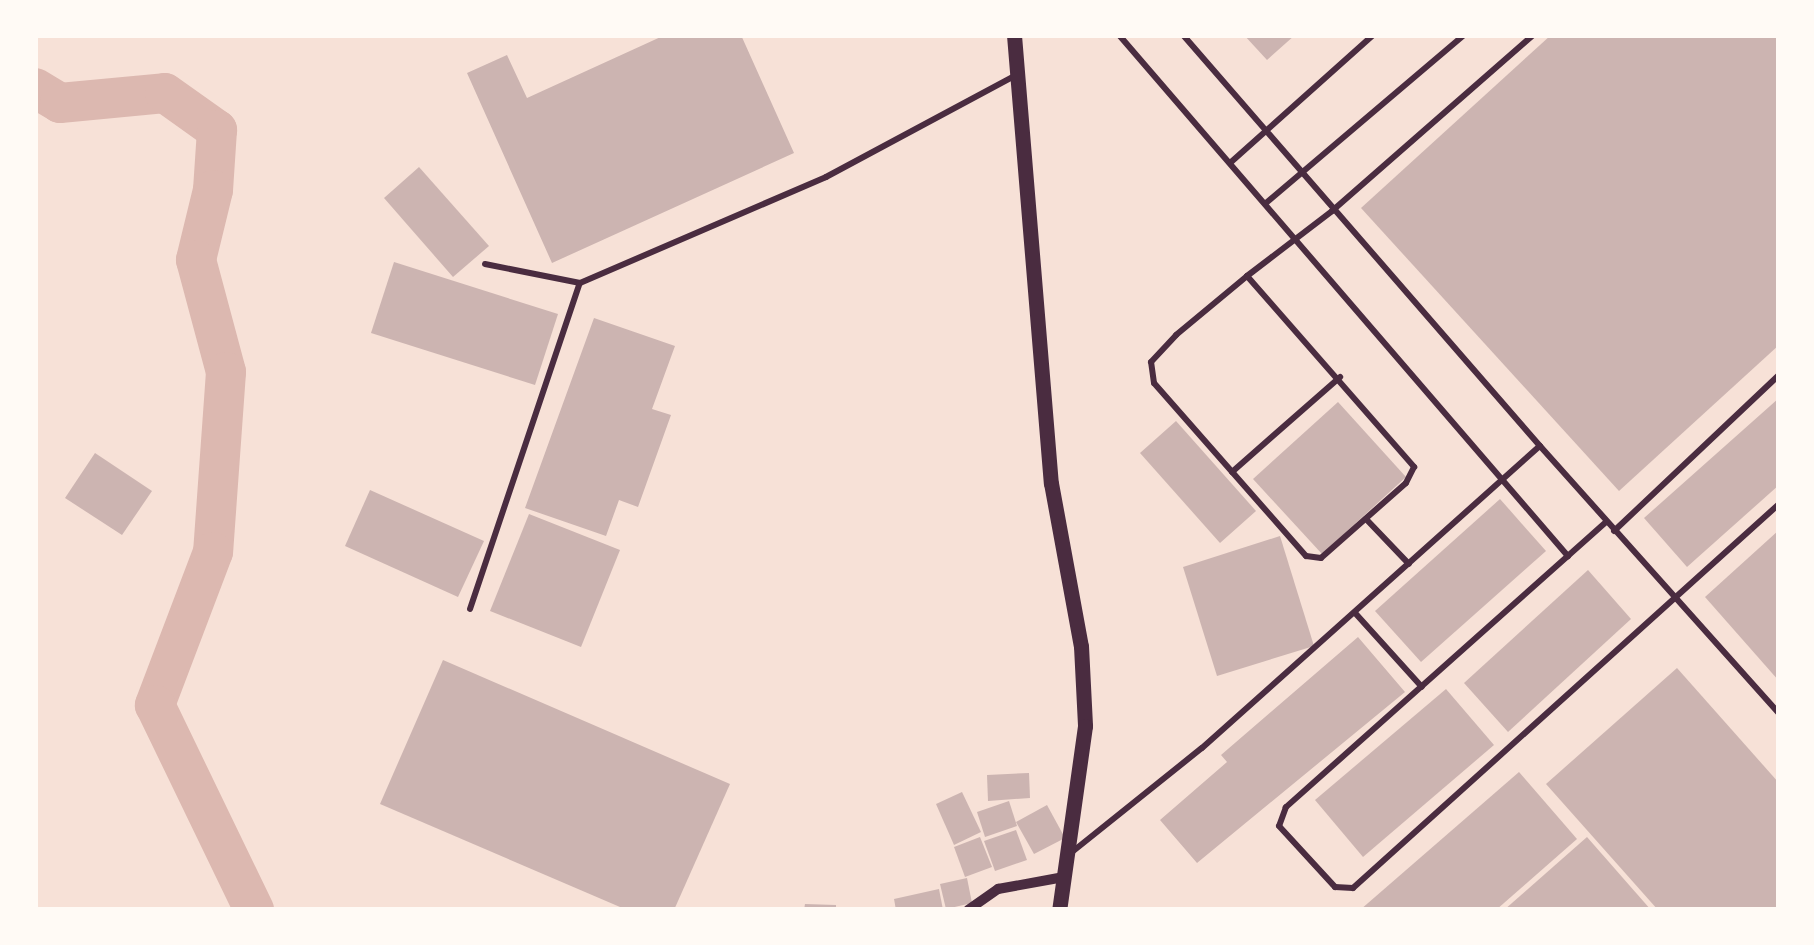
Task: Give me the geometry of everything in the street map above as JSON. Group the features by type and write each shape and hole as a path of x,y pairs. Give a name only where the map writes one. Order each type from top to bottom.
{"street":[{"path":"1014,35 1051,483 1082,646 1085,726 1060,910"},
{"path":"968,910 998,889 1064,877"}],"lane":[{"path":"1119,35 1298,238 1568,556"},
{"path":"1183,35 1299,174 1779,714"},
{"path":"1230,163 1373,35"},
{"path":"1266,203 1464,35"},
{"path":"1247,276 1340,377 1414,467 1366,520 1320,558 1306,556 1154,383 1151,362 1247,276 1332,211 1533,35"},
{"path":"485,264 580,283 826,177 1019,73"},
{"path":"470,609 580,283"},
{"path":"1614,530 1779,375"},
{"path":"1232,472 1340,377"},
{"path":"1066,857 1356,614 1540,446"},
{"path":"1606,522 1280,816 1280,826 1335,887 1352,888 1779,504"},
{"path":"1366,520 1410,564"},
{"path":"1356,614 1422,688"}],"building":[{"path":"665,35 741,35 794,153 552,263 467,73 507,55 527,98"},
{"path":"1244,35 1295,35 1267,60"},
{"path":"1551,35 1779,35 1779,345 1619,491 1361,208"},
{"path":"419,167 489,246 453,277 384,198"},
{"path":"394,262 558,314 535,385 371,333"},
{"path":"594,318 675,346 652,409 671,415 638,507 619,500 606,536 525,508"},
{"path":"1779,398 1779,485 1687,567 1644,518"},
{"path":"1338,402 1406,477 1322,554 1253,479"},
{"path":"1176,421 1256,511 1220,543 1140,453"},
{"path":"95,453 152,491 122,535 65,498"},
{"path":"370,490 484,541 458,597 345,546"},
{"path":"1500,499 1546,551 1421,662 1375,611"},
{"path":"529,514 620,550 581,647 490,611"},
{"path":"1779,530 1779,681 1705,597"},
{"path":"1280,536 1314,646 1217,676 1183,567"},
{"path":"1588,570 1631,619 1508,732 1464,683"},
{"path":"1358,637 1405,692 1197,863 1160,820 1227,762 1221,755"},
{"path":"443,660 730,784 674,910 627,910 380,804"},
{"path":"1677,668 1779,783 1779,910 1658,910 1546,784"},
{"path":"1446,689 1494,745 1363,857 1315,800"},
{"path":"1519,772 1577,839 1496,910 1360,910"},
{"path":"1029,773 1030,798 988,801 987,775"},
{"path":"962,792 981,832 954,845 936,804"},
{"path":"1009,801 1017,826 985,837 977,812"},
{"path":"1047,805 1065,838 1034,854 1016,822"},
{"path":"1016,830 1027,860 995,871 984,841"},
{"path":"980,837 992,867 965,877 954,847"},
{"path":"1587,837 1651,910 1504,910"},
{"path":"967,878 972,903 946,909 940,884"},
{"path":"939,889 943,910 896,910 894,899"},
{"path":"805,904 836,905 836,910 804,910"}],"waterway":[{"path":"35,88 60,103 165,93 217,130 213,190 196,260 226,372 213,552 155,705 254,910"}]}
